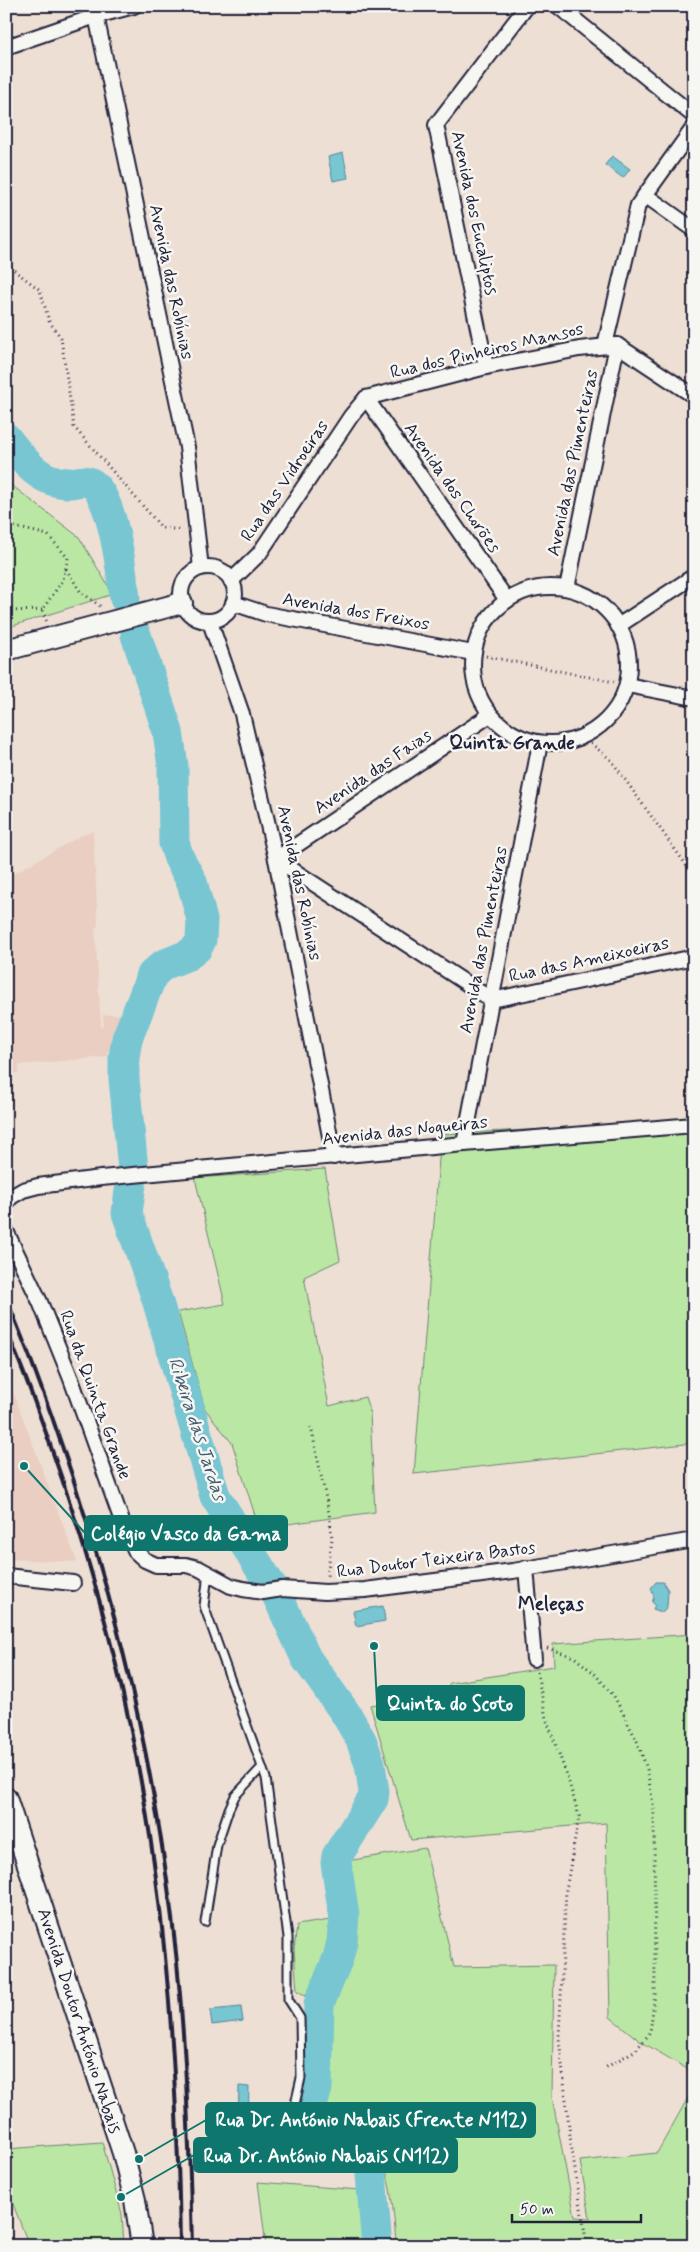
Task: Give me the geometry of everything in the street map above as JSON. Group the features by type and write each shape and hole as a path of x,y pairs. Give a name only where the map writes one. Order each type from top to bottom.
{"main road":[{"path":"6,650 52,636 182,603"},
{"name":"Avenida Doutor António Nabais","path":"6,1798 123,2154 135,2200 142,2246"}],"street":[{"path":"6,47 95,11 134,6"},
{"name":"Avenida dos Eucaliptos","path":"486,366 436,125 527,6"},
{"path":"558,6 694,116"},
{"name":"Avenida das Robínias","path":"95,11 187,447 201,568"},
{"name":"Avenida das Pimenteiras","path":"566,588 638,205 694,127"},
{"path":"645,195 694,230"},
{"path":"611,345 694,396"},
{"name":"Rua dos Pinheiros Mansos","path":"366,398 486,366 611,345"},
{"name":"Rua das Vidroeiras","path":"231,581 259,554 351,416 366,398"},
{"name":"Avenida dos Chorões","path":"366,398 507,600"},
{"path":"201,568 218,569 231,581 234,588 234,603 224,616 210,622 201,621 192,617 182,603 182,585 186,577 201,568"},
{"path":"618,626 694,576"},
{"path":"566,588 588,597 605,609 618,626 626,645 629,667 627,685 616,708 602,725 583,736 562,743 540,743 522,738 505,729 490,715 479,698 473,676 473,653 483,626 491,614 507,600 527,591 566,588"},
{"name":"Avenida dos Freixos","path":"234,603 266,614 473,653"},
{"name":"Avenida das Robínias","path":"210,622 242,714 276,859 334,1157"},
{"path":"627,685 694,698"},
{"name":"Avenida das Faias","path":"276,859 490,715"},
{"name":"Avenida das Pimenteiras","path":"464,1144 540,743"},
{"path":"276,859 492,1000"},
{"name":"Rua das Ameixoeiras","path":"492,1000 694,957"},
{"name":"Avenida das Nogueiras","path":"6,1204 11,1197 23,1190 38,1186 464,1144 694,1125"},
{"name":"Rua da Quinta Grande","path":"6,1231 40,1302 64,1362 130,1543 141,1556 156,1565"},
{"name":"Rua Doutor Teixeira Bastos","path":"156,1565 186,1565 198,1568 231,1586 263,1592 282,1589 325,1592 364,1590 526,1568 694,1540"},
{"path":"526,1568 534,1659"},
{"path":"6,1576 73,1582"}],"lane":[{"path":"208,1574 204,1606 266,1778 288,1937 288,1998 300,2018 301,2078 293,2113 290,2158"},
{"path":"205,1922 217,1845 229,1809 235,1796 262,1766"}],"path":[{"path":"6,264 40,290 49,321 61,338 74,426 162,528 197,532"},
{"path":"6,522 11,526 48,535 68,558 63,580 42,610"},
{"path":"66,568 80,591 117,620"},
{"path":"6,611 42,610"},
{"path":"42,610 52,636"},
{"path":"473,653 627,685"},
{"path":"583,736 611,760 694,876"},
{"path":"311,1427 329,1513 332,1539 325,1592"},
{"path":"533,1642 574,1657 594,1673 614,1696 638,1743 647,1770 654,1810 656,1994 650,2034 636,2050 603,2069"},
{"path":"534,1659 546,1718 579,1816 566,1890 559,2038 571,2144 587,2246"}],"shaded area":[{"path":"93,831 98,926 95,927 101,1027 104,1026 103,1015 123,1014 106,1057 19,1065 19,1073 6,1074 6,878 80,836"},
{"path":"6,1373 77,1562 6,1559"}],"green space":[{"path":"6,481 79,537 113,594 6,628"},
{"path":"694,1122 694,1443 414,1474 441,1134"},
{"path":"325,1169 340,1260 304,1277 329,1406 365,1397 370,1413 375,1512 259,1528 232,1443 205,1409 178,1312 225,1304 195,1178"},
{"path":"694,1634 694,2073 640,2041 610,2017 606,1823 411,1840 370,1705 443,1694 450,1683 554,1666 553,1644"},
{"path":"425,1848 454,1967 554,1965 552,2097 575,2217 590,2218 580,2161 657,2153 694,2087 694,2246 396,2246 387,2173 376,2147 363,2137 318,2123 323,2013 348,1967 354,1939 347,1861"},
{"path":"337,1919 335,1944 328,1969 305,1995 297,1991 294,1950 297,1925"},
{"path":"102,2142 122,2214 124,2246 22,2246 28,2243 6,2186 6,2149"},
{"path":"258,2182 360,2190 365,2246 266,2246"}],"water":[{"path":"343,153 348,178 333,181 328,157"},
{"path":"612,156 630,169 623,178 605,165"},
{"path":"656,1582 663,1582 668,1590 667,1607 662,1612 653,1609 655,1605 652,1602 654,1597 651,1588"},
{"path":"383,1606 385,1621 356,1626 353,1611"},
{"path":"241,2007 243,2021 212,2025 210,2010"},
{"path":"239,2086 249,2087 247,2165 237,2165"}],"waterway":[{"name":"Ribeira das Jardas","path":"6,438 32,468 48,479 69,483 88,482 99,490 111,518 122,572 125,598"},
{"name":"Ribeira das Jardas","path":"136,635 168,732 173,766 174,843 179,858 192,882 202,920 201,940 197,948 188,955 163,965 152,975 127,1039 124,1057 124,1079 133,1169 127,1213 157,1299 215,1496 278,1597 306,1658 346,1714 361,1740 370,1764 374,1792 373,1799 337,1856 336,1863 344,1915 342,1942 338,1958 319,2004 317,2088 302,2141 305,2148 313,2150 349,2146 357,2148 364,2153 370,2163 377,2246"}],"railway":[{"path":"6,1297 35,1369 85,1516 107,1591 143,1742 169,1895 179,1982 188,2114 192,2246"},
{"path":"6,1328 53,1452 93,1578 126,1707 139,1771 157,1887 168,1989 175,2092 180,2246"}],"place":[{"name":"Colégio Vasco da Gama","path":"24,1466"},
{"name":"Quinta do Scoto","path":"374,1646"},
{"name":"Rua Dr. António Nabais (Frente N112)","path":"139,2159"},
{"name":"Rua Dr. António Nabais (N112)","path":"121,2197"}],"district":[{"name":"Quinta Grande","path":"512,743"},
{"name":"Meleças","path":"551,1604"}]}
